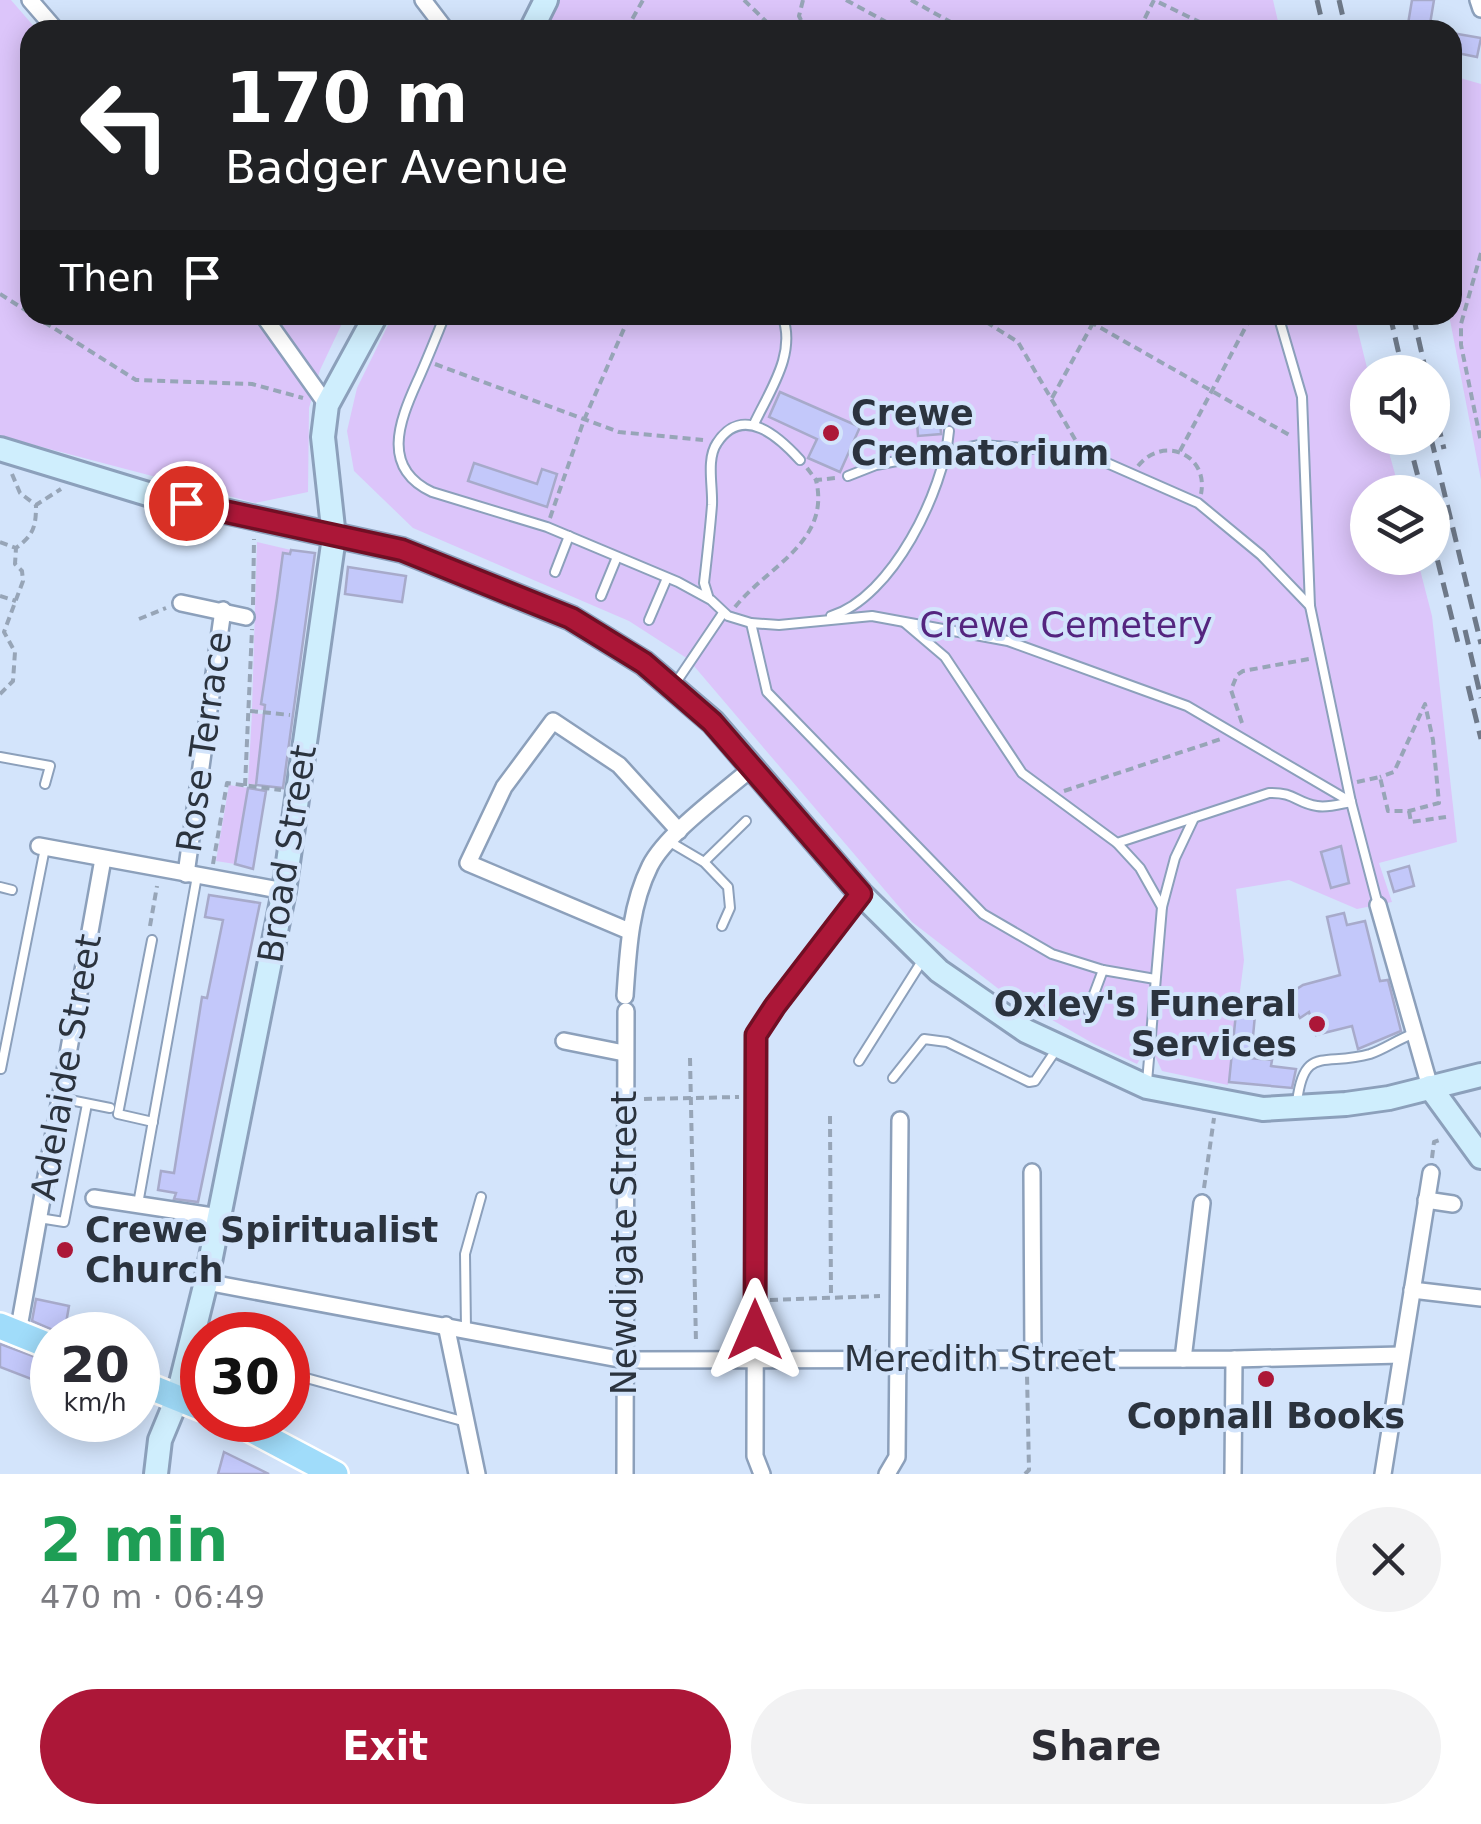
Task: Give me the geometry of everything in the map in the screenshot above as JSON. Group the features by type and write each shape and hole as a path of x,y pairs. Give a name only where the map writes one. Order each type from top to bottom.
{"main road":[{"path":"160,1392 180,1400"},
{"path":"275,1442 335,1474"}],"street":[{"path":"30,0 47,20"},
{"path":"423,0 438,20"},
{"path":"1478,0 1481,9"},
{"path":"270,325 327,405"},
{"name":"Broad Street","path":"156,1474 160,1440 177,1399 206,1282 284,891 334,538 323,438 327,405 371,325"},
{"path":"0,450 151,495 402,550 571,618 644,663 712,722 861,894 924,957 1026,1031 1147,1087 1264,1109 1374,1100 1481,1074"},
{"path":"181,603 246,617"},
{"name":"Rose Terrace","path":"198,876 223,610"},
{"path":"629,932 468,863 504,787 553,721 619,764 675,836"},
{"name":"Newdigate Street","path":"625,1474 624,1053 629,932 651,864 675,836 752,768"},
{"path":"42,847 284,891"},
{"name":"Adelaide Street","path":"9,1330 39,1218 103,859"},
{"path":"762,1474 755,1456 756,1035 861,894"},
{"path":"1378,905 1430,1087 1481,1157"},
{"path":"564,1041 624,1053"},
{"path":"887,1474 897,1457 900,1120"},
{"path":"1030,1359 1032,1172"},
{"path":"1383,1474 1431,1173"},
{"path":"94,1198 219,1217"},
{"path":"1426,1200 1453,1204"},
{"path":"1183,1358 1202,1203"},
{"name":"Meredith Street","path":"206,1282 624,1360 1401,1355"},
{"path":"1412,1290 1481,1298"},
{"path":"446,1325 477,1474"},
{"path":"1233,1474 1234,1359"}],"lane":[{"path":"442,325 404,409 398,438 400,458 414,484 570,536 667,578 711,600 726,614 751,623 779,625 872,616 1008,640 1187,706 1351,802"},
{"path":"754,424 782,364 788,343 784,325"},
{"path":"1281,325 1302,397 1310,606 1351,802 1378,905"},
{"path":"711,600 704,583 713,454 718,441 742,426 754,424 784,442 800,460"},
{"path":"812,622 852,607 885,580 905,548 948,451 949,430"},
{"path":"848,476 876,465 980,444 1082,452 1198,503 1261,554 1310,606"},
{"path":"555,572 570,536"},
{"path":"602,596 618,557"},
{"path":"649,620 667,578"},
{"path":"672,687 726,614"},
{"path":"904,622 945,656 1022,773 1116,843 1140,868 1162,907"},
{"path":"751,623 767,692 983,914 1052,954 1103,970 1155,979"},
{"path":"0,757 50,766 45,784"},
{"path":"1116,843 1270,793 1287,792 1306,804 1322,808 1351,802"},
{"path":"1147,1087 1162,907 1175,858 1194,818"},
{"path":"704,862 746,821"},
{"path":"675,836 728,887 731,899 722,926"},
{"path":"0,1069 42,847"},
{"path":"138,1204 198,876"},
{"path":"0,887 12,890"},
{"path":"152,940 118,1114 153,1122"},
{"path":"859,1061 924,957"},
{"path":"1088,1010 1103,970"},
{"path":"1296,1107 1300,1075 1313,1062 1372,1053 1412,1034"},
{"path":"893,1078 924,1039 948,1042 1029,1082 1035,1081 1058,1046"},
{"path":"60,1098 110,1108"},
{"path":"39,1218 64,1222 88,1104"},
{"path":"466,1329 465,1254 481,1197"},
{"path":"310,1379 468,1422"}],"path":[{"path":"744,0 765,20"},
{"path":"846,0 883,20"},
{"path":"911,0 947,20"},
{"path":"1144,20 1154,0 1195,20"},
{"path":"1462,320 1481,253"},
{"path":"49,325 136,380 252,384 327,405"},
{"path":"547,527 584,420 626,325"},
{"path":"991,325 1018,342 1082,452"},
{"path":"1052,399 1088,325"},
{"path":"1101,325 1304,444"},
{"path":"1180,451 1247,325"},
{"path":"1461,325 1461,345 1481,442"},
{"path":"426,361 618,432 718,441"},
{"path":"1134,474 1148,456 1169,449 1180,451 1198,466 1203,478 1198,503"},
{"path":"726,614 812,530 819,510 816,480 800,460"},
{"path":"11,472 20,493 36,504"},
{"path":"816,480 848,476"},
{"path":"36,504 65,486"},
{"path":"16,548 36,527 36,504"},
{"path":"245,786 255,520"},
{"path":"0,542 16,548"},
{"path":"1,691 13,681 15,652 4,632 23,581 22,570 15,564 16,548"},
{"path":"0,596 16,601"},
{"path":"138,620 181,603"},
{"path":"0,641 8,642"},
{"path":"1050,796 1238,733 1242,720 1231,690 1237,675 1320,658"},
{"path":"1347,784 1394,772 1425,704 1439,803 1388,812 1380,777"},
{"path":"250,711 309,716"},
{"path":"198,876 228,784 298,792"},
{"path":"1409,811 1411,822 1446,817"},
{"path":"152,940 149,932 160,869"},
{"path":"690,1058 696,1360"},
{"path":"624,1099 757,1096"},
{"path":"1202,1203 1216,1102"},
{"path":"830,1116 831,1298"},
{"path":"755,1301 898,1296"},
{"path":"1025,1474 1029,1470 1030,1359"}],"green space":[{"path":"0,0 11,0 28,20 20,20 20,325 341,325 320,370 309,408 308,492 255,503 0,436"},
{"path":"556,0 1273,0 1278,20 546,20"},
{"path":"1462,79 1481,84 1481,480 1451,325 1462,325"},
{"name":"Crewe Cemetery","path":"388,325 1356,325 1364,355 1350,355 1350,455 1390,455 1395,475 1350,475 1350,575 1421,575 1432,616 1457,842 1379,863 1392,902 1357,909 1289,880 1236,889 1244,960 1228,1085 1162,1071 1154,1054 1144,1053 1137,1064 1000,990 912,922 688,659 629,621 413,528 354,471 347,431 357,388"},
{"path":"257,542 291,550 290,554 283,553 262,704 271,706 270,711 252,709"},
{"path":"252,713 272,715 264,786 248,784"},
{"path":"229,785 248,788 235,864 216,861"}],"building":[{"path":"1412,0 1434,0 1431,20 1409,20"},
{"path":"1462,35 1481,38 1477,57 1462,54"},
{"name":"Crewe Crematorium","path":"780,392 860,427 840,472 808,458 817,439 769,417"},
{"path":"940,419 941,434 918,436 917,421"},
{"path":"474,463 537,484 542,469 557,474 547,507 468,481"},
{"path":"291,550 315,553 283,788 256,785 265,705 261,704 283,553 290,554"},
{"path":"348,567 406,576 402,602 345,594"},
{"path":"248,788 266,791 253,869 235,864"},
{"path":"1341,846 1349,883 1331,888 1321,852"},
{"path":"1409,866 1414,886 1394,892 1388,872"},
{"path":"209,895 260,903 198,1202 174,1199 176,1193 158,1190 161,1171 174,1173 202,997 207,998 223,920 205,917"},
{"path":"1344,913 1347,925 1365,921 1380,981 1388,980 1401,1031 1358,1049 1352,1026 1316,1035 1309,1012 1300,1018 1286,996 1303,985 1340,975 1327,917"},
{"path":"1236,1013 1255,1015 1251,1058 1272,1060 1271,1066 1296,1069 1292,1088 1229,1082"},
{"path":"36,1299 69,1306 68,1312 34,1312"},
{"path":"0,1344 30,1355 30,1379 0,1367"},
{"path":"224,1452 269,1474 218,1474"}],"railway":[{"path":"1317,0 1322,20"},
{"path":"1339,0 1344,20"},
{"path":"1392,325 1399,355"},
{"path":"1415,325 1422,355"},
{"path":"1412,455 1418,475"},
{"path":"1435,455 1481,644"},
{"path":"1441,575 1459,647"},
{"path":"1465,630 1481,698"},
{"path":"1468,686 1481,739"}],"place":[{"name":"Crewe Crematorium","path":"831,433"},
{"name":"Oxley's Funeral Services","path":"1317,1024"},
{"name":"Crewe Spiritualist Church","path":"65,1250"},
{"name":"Copnall Books","path":"1266,1379"}],"route":[{"path":"186,503 402,550 571,618 644,663 712,722 861,894 756,1035 755,1330"}]}
